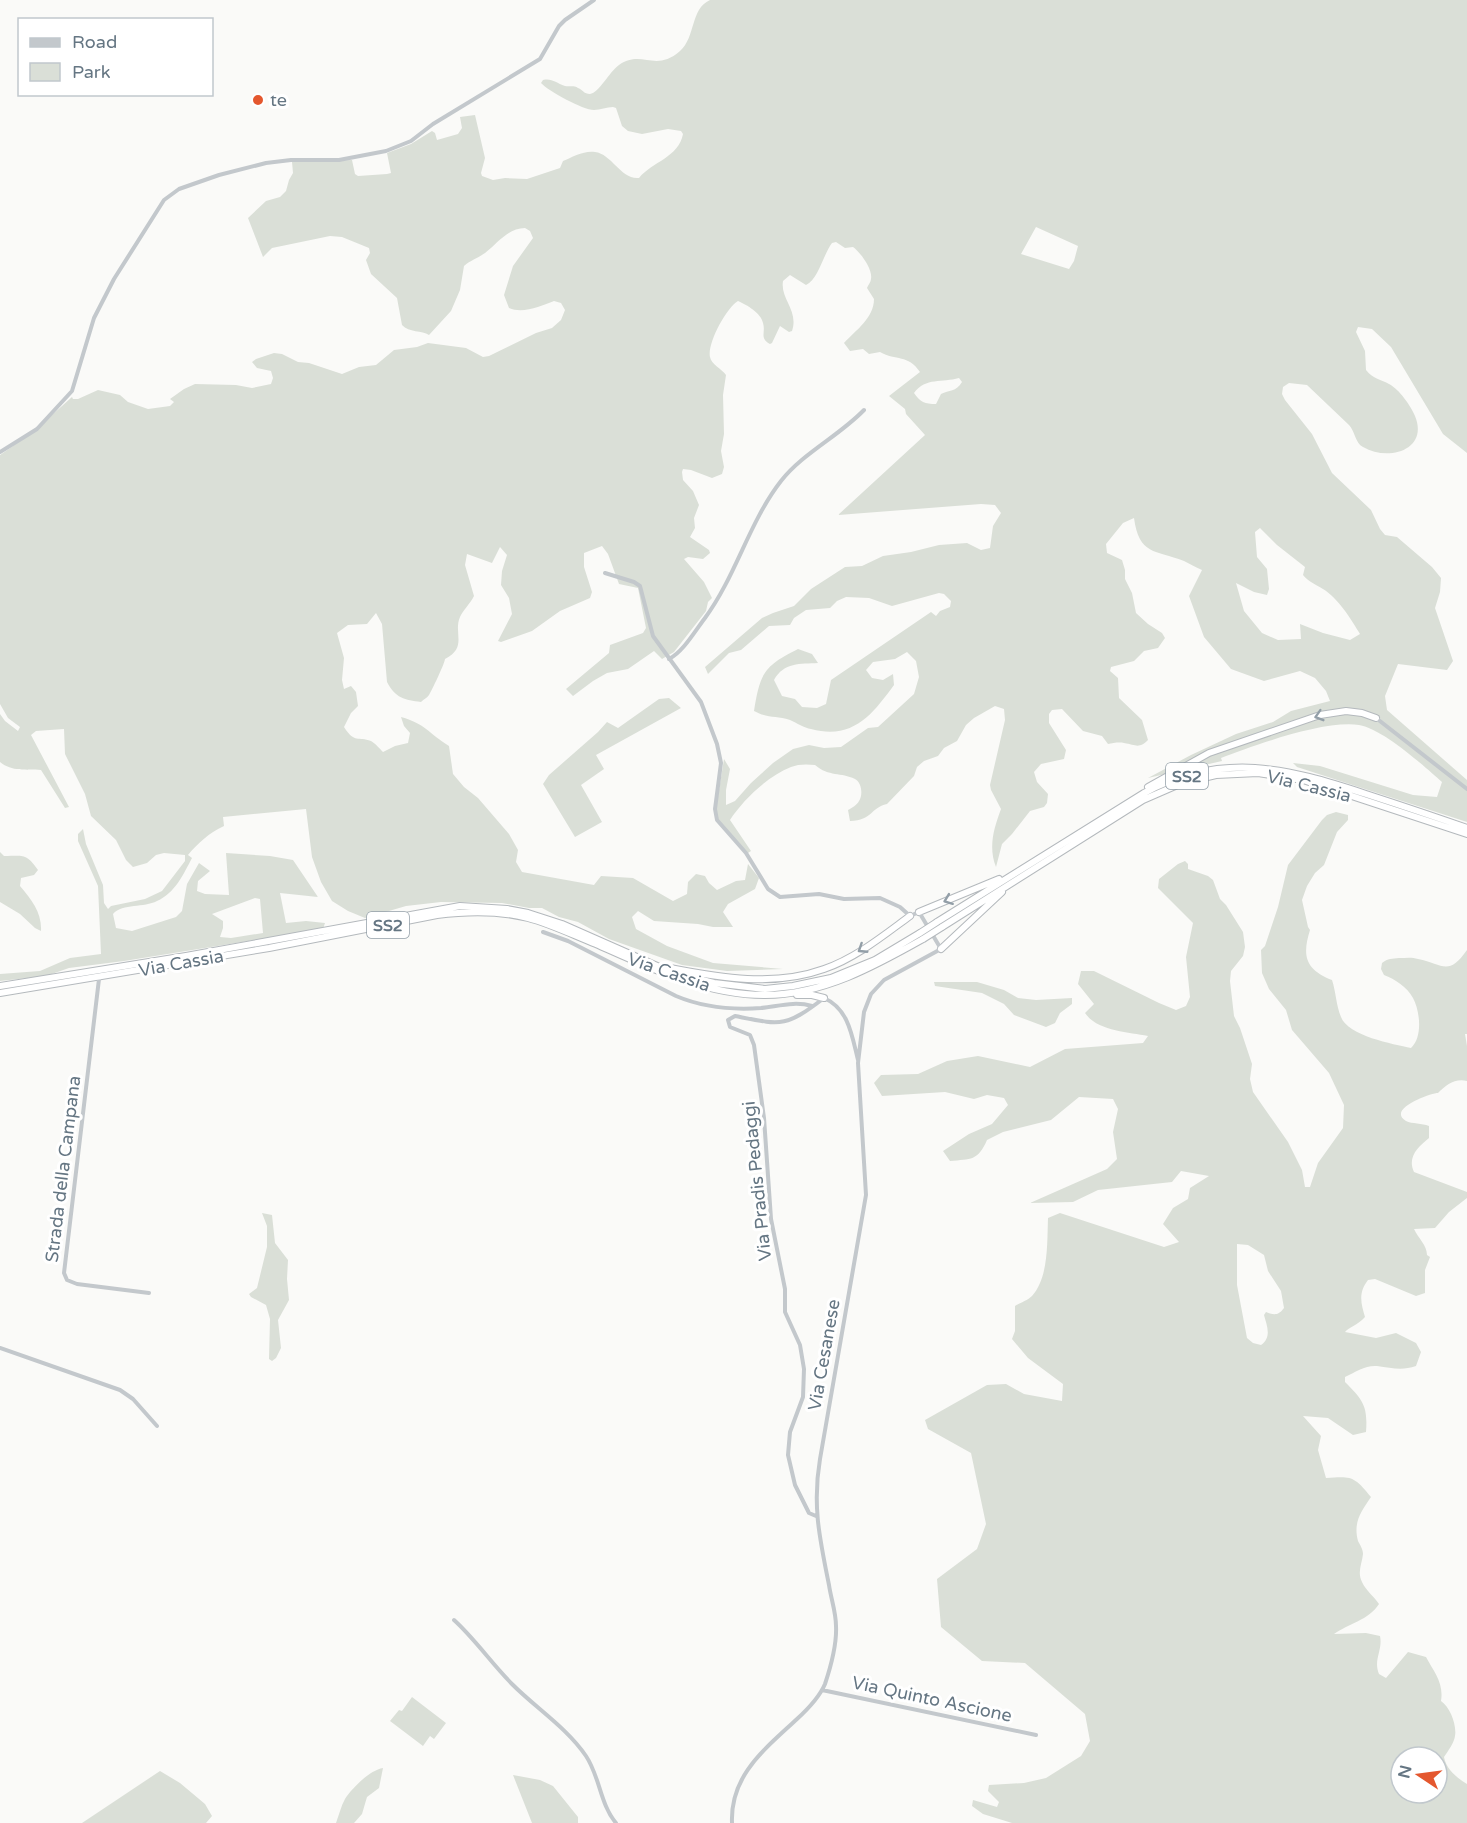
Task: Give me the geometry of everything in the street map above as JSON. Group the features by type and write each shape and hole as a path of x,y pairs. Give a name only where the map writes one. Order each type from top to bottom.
{"highway":[{"path":"1128,802 1151,785 1201,756 1320,715 1346,711 1376,718"},
{"name":"Via Cassia","path":"0,993 465,911 516,916 544,923 651,969 696,985 729,992 766,995 797,992 854,975 921,936 1016,872 1128,802 1157,787 1191,775 1229,768 1257,767 1290,771 1467,828"},
{"name":"Via Cassia","path":"939,924 1152,795 1193,780 1232,773 1258,773 1303,780 1467,834"},
{"path":"941,949 997,896 1031,869"},
{"path":"919,912 1016,872"},
{"name":"Via Cassia","path":"0,986 186,956 460,906 507,909 546,918 687,977 765,989 831,978 853,970 921,936"},
{"path":"654,965 729,978 772,979 798,976 825,969 849,958 910,916"},
{"path":"766,995 810,994 824,998"}],"street":[{"path":"0,452 37,429 72,392 98,310 123,265 164,200 169,196 179,189 219,175 266,163 291,160 339,160 386,151 411,141 433,124 540,59 559,26 594,0"},
{"path":"669,659 674,657 695,631 718,598 767,502 780,482 792,469 864,410"},
{"path":"605,573 640,586 652,632 701,702 719,753 721,767 715,809 717,822 746,854 770,891 780,897 819,894 844,899 880,898 900,906 910,916 919,912 941,949"},
{"path":"1376,718 1467,789"},
{"path":"543,932 568,941 694,1003 749,1008 800,1002 813,1006"},
{"name":"Via Cesanese","path":"732,1823 735,1795 747,1768 806,1712 822,1690 832,1654 836,1626 816,1516 817,1477 866,1195 858,1063 864,1012 873,992 889,976 941,949"},
{"path":"71,982 99,979 143,969"},
{"name":"Strada della Campana","path":"99,979 64,1273 67,1280 77,1284 149,1293"},
{"path":"824,998 837,1006 847,1021 858,1063"},
{"name":"Via Pradis Pedaggi","path":"816,1516 808,1512 799,1494 791,1473 788,1455 791,1428 803,1397 804,1369 800,1344 785,1312 785,1289 771,1219 764,1118 754,1045 748,1034 732,1028 728,1021 729,1018 735,1016 783,1023 797,1018 824,998"},
{"path":"0,1348 120,1390 133,1399 157,1426"},
{"path":"454,1620 512,1684 586,1755 596,1775 606,1808 616,1823"},
{"name":"Via Quinto Ascione","path":"822,1690 1036,1735"}],"green space":[{"path":"710,0 1467,0 1467,453 1443,434 1391,347 1372,329 1358,327 1356,332 1365,351 1366,370 1374,377 1393,386 1411,407 1418,428 1411,445 1394,453 1373,451 1360,445 1349,425 1307,385 1289,383 1283,387 1282,394 1312,434 1332,473 1371,510 1385,535 1397,537 1432,567 1441,578 1435,608 1453,661 1447,670 1398,664 1385,696 1387,710 1467,780 1467,822 1297,767 1293,763 1320,766 1413,795 1437,797 1442,782 1380,733 1359,725 1344,724 1309,730 1235,753 1221,758 1222,761 1148,778 1236,734 1273,722 1291,711 1330,701 1326,691 1315,678 1300,671 1264,681 1231,669 1204,637 1189,596 1202,570 1144,545 1136,530 1134,518 1123,523 1106,544 1107,553 1122,560 1125,579 1132,593 1136,613 1162,633 1165,638 1158,648 1144,651 1134,661 1111,667 1110,671 1118,678 1119,698 1142,720 1148,740 1145,743 1137,746 1120,743 1108,744 1102,736 1083,731 1062,709 1052,710 1049,714 1049,723 1066,750 1064,759 1041,764 1034,772 1037,782 1048,794 1047,803 1044,807 1030,811 1002,844 996,867 992,845 1001,809 990,785 1005,720 1004,709 995,706 966,725 957,741 944,748 938,756 924,761 917,767 914,776 887,804 857,820 850,821 848,810 857,804 861,796 860,786 855,779 806,764 782,771 757,789 730,820 751,851 748,853 719,823 716,809 724,759 730,769 726,805 735,801 773,763 793,749 809,745 824,748 841,747 868,728 878,727 914,694 919,677 916,661 907,652 895,659 873,662 866,670 872,678 883,680 893,674 894,685 878,706 860,722 839,731 826,731 808,728 790,720 754,711 759,688 766,672 771,666 798,649 812,654 818,663 788,667 774,680 782,696 795,699 802,707 817,708 826,704 831,680 931,612 936,616 940,611 950,607 951,601 944,594 939,593 892,606 869,598 846,597 837,601 830,608 806,610 794,618 790,625 769,626 741,650 729,653 708,674 705,667 762,618 794,606 811,589 845,567 862,566 883,556 939,545 967,543 981,550 990,548 993,526 1001,513 995,505 981,504 838,515 925,435 906,414 905,409 889,396 920,372 915,366 906,360 880,352 869,354 863,349 850,351 844,343 868,318 874,299 867,288 871,275 865,261 853,247 845,248 836,242 832,243 814,278 806,285 790,275 783,281 784,293 793,317 792,331 789,332 780,326 770,344 764,337 764,327 760,316 738,301 723,318 714,335 710,357 712,362 726,375 723,395 724,434 721,451 724,467 722,474 712,478 691,470 683,469 682,472 683,480 693,491 699,505 694,518 695,528 690,537 710,553 703,559 688,557 684,559 704,582 712,598 708,602 706,611 674,652 662,659 654,651 628,669 607,673 573,696 566,689 609,653 610,645 643,633 646,628 638,588 619,584 608,554 602,546 584,553 584,567 592,592 590,598 560,611 532,631 501,642 498,641 512,614 509,598 501,585 507,555 500,547 492,563 467,554 465,565 474,596 458,623 456,650 445,659 430,693 421,702 401,697 393,692 387,682 382,624 376,613 367,624 348,625 337,633 344,658 342,680 344,689 351,686 356,692 358,706 351,713 344,727 354,738 371,741 383,752 408,743 410,733 401,717 422,726 449,746 453,774 478,798 509,834 518,850 516,862 522,872 594,885 601,876 633,878 673,901 687,894 688,882 696,874 705,876 717,890 736,881 745,880 748,864 759,878 755,889 728,904 723,912 733,927 654,921 638,911 632,917 636,929 667,946 713,963 783,969 727,971 682,965 609,939 578,922 559,917 542,908 502,903 441,902 406,906 365,918 332,901 321,882 312,857 306,809 223,817 224,826 204,839 188,855 192,858 178,883 169,893 152,903 122,908 113,914 116,928 132,931 176,917 182,911 187,884 199,863 210,871 198,881 197,891 205,894 229,895 226,853 270,856 293,860 318,897 280,893 286,923 306,921 325,923 323,929 69,968 46,976 0,981 0,974 40,971 70,958 101,954 98,886 78,841 78,834 83,829 86,844 103,885 104,903 108,909 111,906 145,899 162,891 185,861 185,855 164,853 156,855 147,863 133,867 126,860 116,840 91,816 85,794 65,754 64,729 36,731 31,735 69,807 65,808 41,770 14,769 0,762 0,714 18,731 20,727 8,718 0,704 0,455 32,433 72,397 78,399 98,390 120,395 128,402 148,409 170,406 174,402 170,399 195,384 236,385 252,388 271,384 273,378 271,371 257,368 252,362 274,353 342,374 359,367 376,365 394,350 428,343 466,348 483,357 489,356 536,333 552,328 561,320 565,310 561,303 554,301 532,309 514,310 509,308 504,295 513,266 533,238 530,231 525,228 508,234 485,253 464,266 460,290 451,311 429,335 402,325 397,298 371,274 366,260 370,253 369,248 342,237 330,236 272,248 263,257 248,218 266,201 280,197 286,191 293,173 292,162 352,160 355,174 358,176 391,173 387,153 411,144 432,131 437,140 458,134 462,128 460,117 475,115 485,158 482,176 493,180 527,179 560,168 563,161 579,154 595,152 607,157 627,175 639,178 671,154 680,142 683,134 681,131 668,129 642,134 628,131 622,126 616,108 594,110 582,107 541,83 543,80 552,80 590,94 597,90 615,68 627,61 635,59 656,61 671,57 685,45 696,16 704,4","holes":["1036,227 1078,246 1069,269 1021,254","959,378 962,382 955,389 941,394 936,404 923,402 914,393 929,383","1260,528 1305,567 1303,575 1339,603 1360,634 1350,640 1300,624 1301,639 1278,640 1262,633 1244,611 1236,583 1254,592 1267,595 1269,589 1267,569 1257,557 1255,532","255,898 260,899 263,933 231,938 220,937 223,921 212,914"]},
{"path":"669,698 681,708 596,755 604,769 581,785 602,822 575,837 543,784 549,775 607,722 618,728 659,699"},
{"path":"1336,812 1348,815 1348,820 1337,832 1324,865 1315,873 1302,900 1310,930 1306,954 1308,961 1316,971 1332,980 1339,1012 1345,1024 1372,1038 1411,1048 1419,1031 1419,1017 1415,1003 1404,987 1384,975 1381,969 1382,963 1390,959 1411,958 1450,966 1467,950 1467,1034 1465,1034 1467,1081 1455,1081 1438,1093 1412,1102 1405,1107 1401,1116 1408,1122 1429,1126 1429,1138 1413,1157 1414,1172 1467,1192 1467,1198 1449,1212 1435,1228 1414,1229 1430,1257 1425,1270 1425,1293 1416,1296 1375,1279 1368,1280 1362,1294 1365,1317 1345,1332 1376,1338 1396,1333 1416,1343 1421,1352 1416,1366 1411,1368 1369,1367 1345,1377 1345,1382 1363,1404 1366,1432 1353,1435 1328,1418 1303,1416 1321,1436 1318,1450 1326,1478 1352,1479 1371,1497 1359,1518 1357,1534 1363,1552 1361,1578 1379,1604 1364,1618 1334,1634 1366,1633 1380,1636 1377,1669 1379,1674 1386,1678 1408,1652 1426,1657 1440,1683 1441,1701 1447,1707 1454,1722 1454,1739 1449,1750 1449,1745 1389,1745 1389,1805 1449,1805 1449,1768 1467,1784 1467,1823 1012,1823 983,1814 972,1806 973,1800 997,1807 999,1802 988,1791 989,1785 1024,1783 1046,1778 1081,1756 1090,1741 1085,1714 1025,1663 982,1661 941,1627 937,1579 977,1549 986,1524 971,1453 928,1429 925,1420 987,1385 1006,1384 1024,1394 1062,1401 1063,1384 1028,1358 1012,1339 1015,1331 1015,1306 1032,1296 1042,1279 1046,1259 1048,1218 1060,1213 1164,1247 1179,1242 1163,1224 1173,1208 1188,1199 1190,1188 1209,1176 1181,1171 1172,1182 1098,1190 1073,1202 1030,1203 1107,1169 1117,1159 1113,1132 1118,1109 1113,1099 1079,1097 1051,1120 1003,1132 987,1140 980,1152 973,1158 950,1161 943,1151 969,1134 992,1124 1008,1105 1004,1098 987,1095 974,1099 945,1092 882,1096 874,1083 881,1075 918,1074 947,1061 978,1056 1030,1067 1065,1049 1143,1043 1148,1036 1122,1032 1097,1024 1090,1019 1085,1013 1094,1004 1078,984 1081,971 1094,971 1176,1010 1186,1006 1190,997 1186,957 1193,923 1158,888 1159,879 1185,861 1188,869 1213,880 1220,899 1243,932 1245,947 1243,956 1231,971 1230,981 1234,1016 1252,1064 1250,1079 1253,1092 1288,1142 1302,1170 1305,1187 1310,1187 1318,1163 1343,1128 1344,1105 1329,1073 1292,1030 1286,1010 1269,989 1262,973 1261,950 1265,946 1278,907 1288,865 1327,815","holes":["1237,1244 1248,1245 1264,1255 1268,1271 1281,1291 1284,1308 1278,1314 1266,1312 1264,1315 1268,1335 1261,1345 1247,1338 1237,1285"]},
{"path":"0,852 4,856 27,858 38,870 34,875 21,878 20,886 35,907 40,918 41,931 0,902"},
{"path":"934,982 977,982 1004,990 1018,998 1036,1000 1072,998 1072,1004 1060,1013 1055,1023 1046,1027 1014,1015 1004,1004 982,993 935,986"},
{"path":"262,1213 272,1215 275,1243 288,1260 289,1300 278,1320 281,1348 272,1361 269,1359 270,1319 266,1305 249,1294 257,1288 267,1247 267,1226"},
{"path":"412,1697 446,1723 434,1739 430,1736 423,1746 390,1721 399,1710 402,1711"},
{"path":"383,1768 379,1788 367,1797 362,1814 354,1823 336,1823 344,1802 352,1790 367,1776"},
{"path":"160,1771 180,1783 205,1804 212,1816 206,1823 82,1823"},
{"path":"513,1775 540,1780 553,1786 578,1817 578,1823 532,1823"}],"place":[{"name":"te","path":"258,100"}]}
